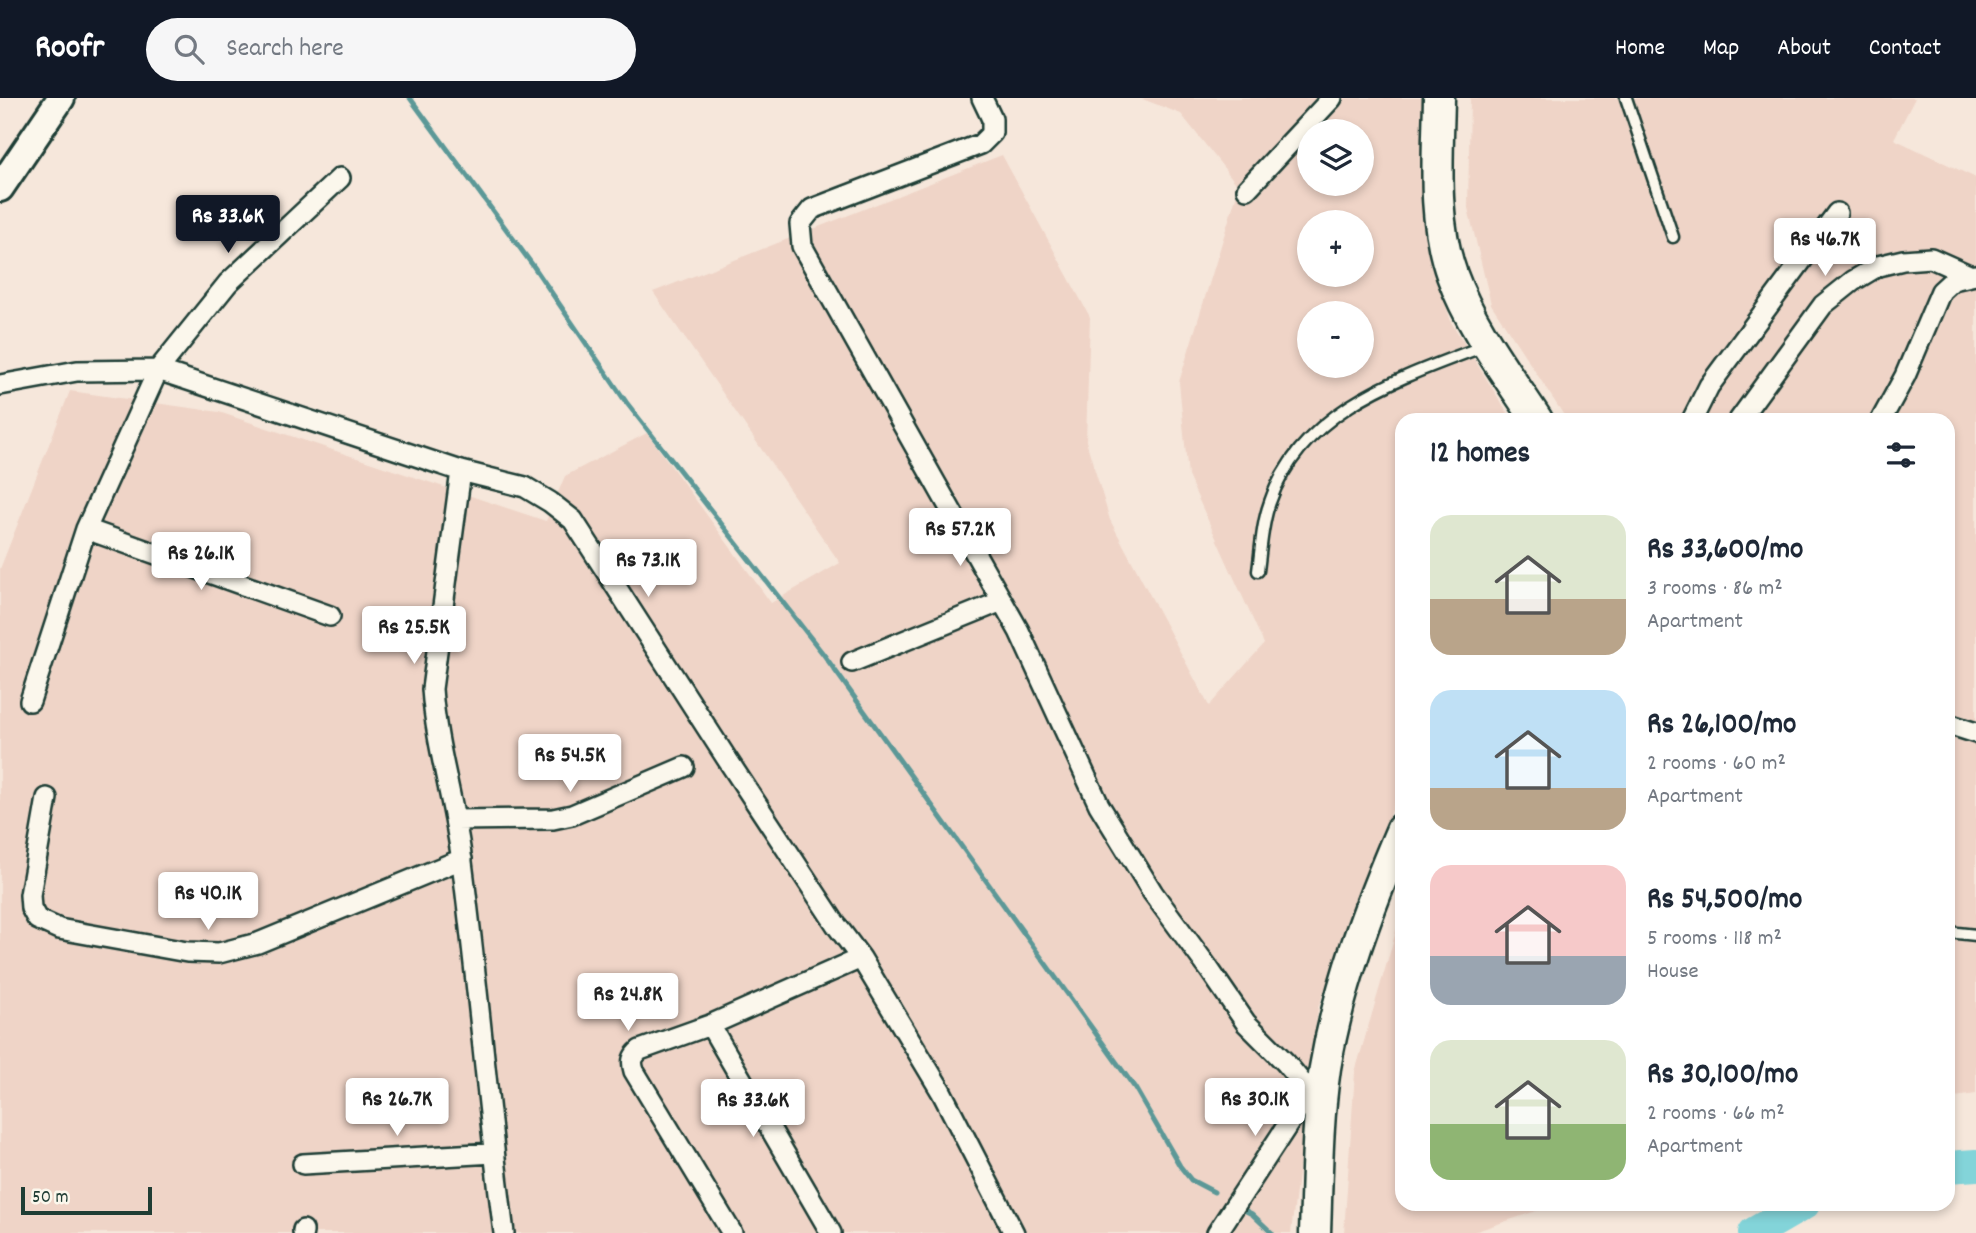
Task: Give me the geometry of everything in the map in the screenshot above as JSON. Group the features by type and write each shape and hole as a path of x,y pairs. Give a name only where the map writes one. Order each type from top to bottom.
{"main road":[{"path":"0,188 61,98"},
{"path":"1439,98 1440,207 1444,247 1463,301 1532,413"},
{"path":"1315,1233 1317,1079 1352,960 1395,847"}],"street":[{"path":"982,98 992,119 992,133 981,144 811,209 800,224 802,246 1019,631 1099,805 1153,893 1246,1023 1285,1062 1317,1079 1217,1233"},
{"path":"1247,189 1332,98"},
{"path":"30,702 86,529 158,370 228,283 340,178"},
{"path":"1696,413 1709,386 1837,213"},
{"path":"1744,413 1823,305 1853,281 1878,266 1903,260 1931,258 1972,275"},
{"path":"1885,413 1905,376 1941,291 1953,280 1972,275"},
{"path":"0,385 77,371 158,370 461,471 525,487 572,520 734,771 861,958 941,1091 1014,1233"},
{"path":"461,471 432,689 435,719 462,859 504,1233"},
{"path":"86,529 330,616"},
{"path":"852,662 1002,601"},
{"path":"1955,726 1976,733"},
{"path":"455,820 553,819 572,814 684,767"},
{"path":"47,798 30,895 31,908 37,919 59,929 187,952 219,953 258,943 462,859"},
{"path":"732,1233 634,1071 631,1063 633,1056 640,1049 710,1025 861,958"},
{"path":"710,1025 831,1233"},
{"path":"303,1164 494,1153"}],"lane":[{"path":"1626,98 1673,237"},
{"path":"1258,571 1270,502 1290,460 1316,430 1349,405 1399,378 1488,345"},
{"path":"1955,933 1976,935"}],"shaded area":[{"path":"1140,98 1426,98 1426,238 1451,322 1508,413 1395,413 1395,802 1318,1008 1291,1233 0,1233 0,569 70,391 219,412 546,521 565,476 647,433 771,603 840,563 653,292 1002,155 1090,317 1086,441 1110,520 1209,706 1264,644 1188,476 1179,382 1239,187 1181,114"},
{"path":"1470,98 1915,98 1894,139 1976,178 1976,1094 1955,1097 1955,413 1562,413 1491,304 1468,208"},
{"path":"1395,935 1395,1211 1536,1211 1471,1233 1344,1233 1355,1072"}],"waterway":[{"path":"410,98 534,267 626,402 824,655 1135,1088 1180,1166 1191,1180 1214,1192"},
{"path":"1955,1166 1976,1165"},
{"path":"1242,1209 1252,1214 1272,1233"},
{"path":"1754,1233 1792,1211"}]}
